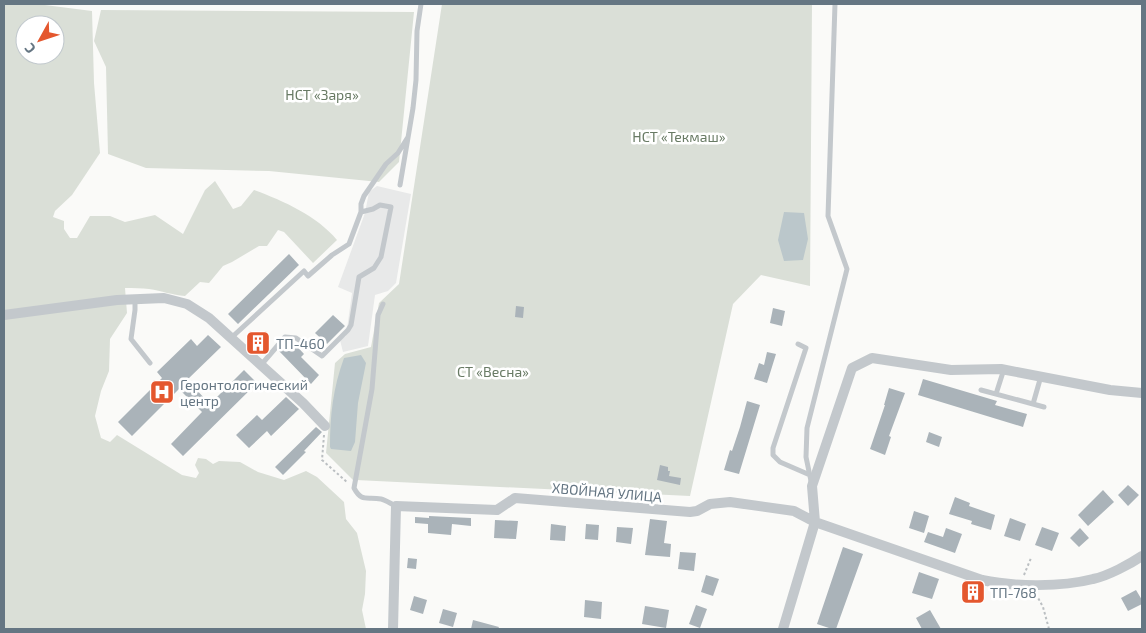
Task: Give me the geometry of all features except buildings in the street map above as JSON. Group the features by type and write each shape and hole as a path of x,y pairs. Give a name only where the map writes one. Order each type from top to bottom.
{"street":[{"path":"4,315 117,300 164,298 187,304 209,318 325,426"},
{"path":"783,629 815,522 812,486 852,368 872,358 951,370 1004,369 1110,390 1142,394"},
{"name":"ХВОЙНАЯ УЛИЦА","path":"396,506 497,510 515,498 690,512 697,511 710,504 730,502 794,511 815,522 982,580 1003,585 1032,585 1094,579 1142,556"},
{"path":"393,629 396,506"}],"lane":[{"path":"400,185 414,99 417,31 421,4"},
{"path":"812,486 806,457 807,428 847,269 828,216 835,4"},
{"path":"231,338 304,271 308,276 332,255 349,244 361,212 364,196 386,164 398,153 408,137"},
{"path":"260,365 285,337 296,338 322,356 348,330 351,325 359,277 374,268 381,257 391,207 380,205 361,212"},
{"path":"135,299 131,339 150,363"},
{"path":"383,304 378,315 372,389 354,488 363,499 382,499 396,506"},
{"path":"798,344 806,348 773,448 773,455 780,462 810,475"},
{"path":"996,394 1004,369"},
{"path":"1033,404 1041,376"},
{"path":"981,390 1044,407"}],"path":[{"path":"325,426 322,460 354,488"},
{"path":"1020,585 1031,558"},
{"path":"1032,585 1043,607 1049,629"}],"shaded area":[{"path":"377,186 411,194 396,283 388,291 375,295 368,346 343,352 340,340 346,336 352,293 338,287 365,213 369,192"},
{"path":"784,212 804,213 808,239 803,260 784,261 778,240"},
{"path":"361,355 366,363 358,403 355,442 351,451 331,449 332,413 340,369 344,358"}],"green space":[{"path":"4,4 37,4 92,11 94,83 100,153 72,195 55,211 53,217 64,221 64,229 70,238 77,238 90,216 110,216 125,222 155,215 183,234 205,190 215,181 233,209 241,206 254,190 299,210 329,231 337,240 313,263 284,232 278,230 267,246 259,246 223,266 209,283 200,282 185,296 149,289 125,288 127,313 110,339 109,371 101,391 95,416 101,438 110,442 117,435 182,475 196,478 199,473 195,465 198,458 206,459 213,464 219,461 240,462 258,472 284,480 306,471 317,477 344,502 346,519 357,533 366,571 362,610 366,629 4,629"},
{"path":"442,4 812,4 810,286 761,275 733,304 690,496 353,480 326,453 335,363 345,354 371,347 379,303 399,284"},
{"name":"НСТ «Заря»","path":"101,10 414,12 399,162 379,182 269,171 146,168 108,154 106,67 94,41"}],"place":[{"name":"ТП-460","path":"258,343"},
{"name":"Геронтологический центр","path":"162,392"},
{"name":"ТП-768","path":"973,592"}],"park label":[{"name":"НСТ «Текмаш»","path":"679,136"},
{"name":"СТ «Весна»","path":"493,371"}]}
